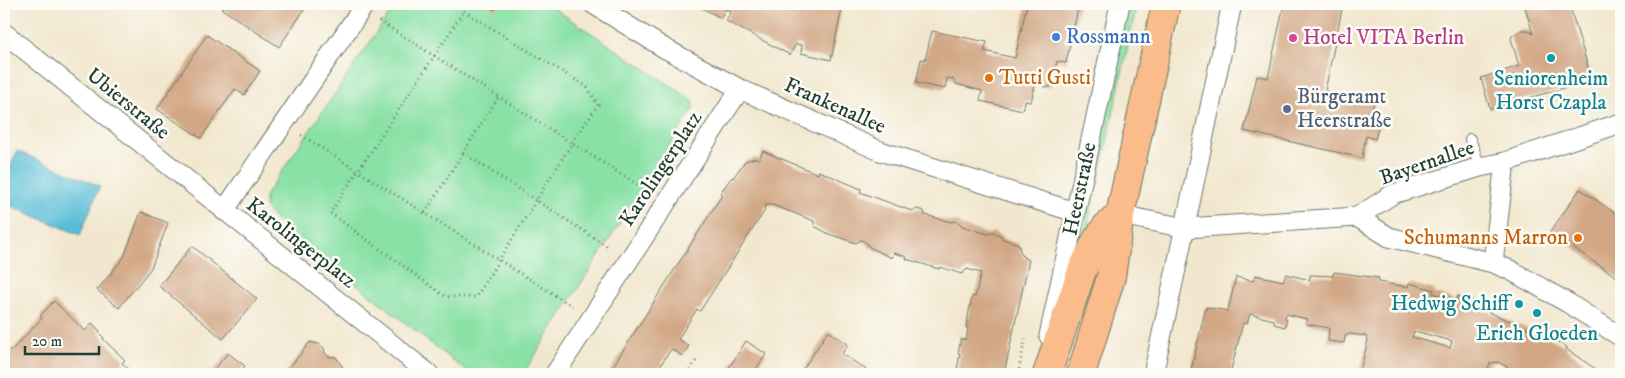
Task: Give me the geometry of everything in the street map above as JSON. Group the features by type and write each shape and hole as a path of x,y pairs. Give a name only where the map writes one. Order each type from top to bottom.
{"main road":[{"path":"1081,374 1111,277 1120,215 1166,4"},
{"name":"Heerstraße","path":"1047,374 1082,271 1096,241 1106,227 1120,215"}],"street":[{"name":"Karolingerplatz","path":"365,4 224,211 429,374"},
{"name":"Frankenallee","path":"593,4 664,48 740,89 880,151 1075,212"},
{"name":"Heerstraße","path":"1043,374 1046,349 1120,4"},
{"path":"1153,374 1186,228 1199,154 1232,4"},
{"name":"Ubierstraße","path":"4,33 224,211"},
{"name":"Karolingerplatz","path":"555,374 740,89"},
{"name":"Bayernallee","path":"1186,228 1357,217 1393,194 1480,167 1505,162 1621,123"},
{"path":"1493,263 1505,162"},
{"path":"1120,215 1186,228"},
{"path":"1357,217 1389,237 1493,263 1529,280 1621,337"}],"lane":[{"path":"1470,139 1480,167"}],"path":[{"path":"464,11 587,87 598,105 572,142 476,297 446,297 330,213 434,56 464,11"},
{"path":"379,21 646,190"},
{"path":"425,212 499,96"},
{"path":"301,135 572,306"},
{"path":"463,153 610,248"},
{"path":"687,374 698,358"}],"green space":[{"path":"396,4 547,4 694,101 693,109 523,374 470,374 273,218 265,207 265,196"},
{"path":"1129,4 1137,4 1098,183 1076,270 1071,269"}],"water":[{"path":"17,151 100,186 80,235 4,203 4,182"}],"building":[{"path":"225,4 308,4 279,47 222,9"},
{"path":"485,4 499,4 495,10"},
{"path":"694,4 843,4 831,60 801,53 802,45 796,44 790,55 726,21 731,11 725,9 721,18"},
{"path":"1027,4 1079,4 1066,63 1057,61 1050,87 1044,87 1041,81 1036,81 1031,102 1025,101 1023,110 980,101 982,91 956,84 953,79 947,78 945,89 916,83 921,59 925,60 932,31 987,42 984,51 1015,58"},
{"path":"1284,4 1343,4 1325,91 1374,102 1370,120 1380,122 1375,139 1366,136 1362,158 1244,131 1257,76 1268,78"},
{"name":"Seniorenheim Horst Czapla","path":"1524,4 1569,4 1592,80 1490,109 1481,78 1519,66 1511,39 1512,36 1521,30 1528,30 1533,34"},
{"path":"207,35 260,71 244,95 235,89 201,138 157,109"},
{"path":"763,151 818,174 819,171 861,189 860,192 909,210 917,209 924,211 925,215 951,222 955,221 962,226 988,234 993,232 1003,239 1019,244 1023,257 1029,260 1004,374 956,374 961,339 966,340 968,328 966,327 972,296 975,297 981,273 967,269 962,274 939,267 939,269 906,259 907,257 894,253 892,258 869,247 867,243 861,240 856,243 829,234 816,227 814,221 773,205 766,205 765,210 700,311 697,309 678,339 689,346 682,356 671,349 655,374 608,374 722,195 720,193 745,161 755,158 759,159"},
{"path":"1580,189 1621,217 1621,280 1550,232"},
{"path":"141,212 168,223 151,268 119,308 97,290 124,257"},
{"path":"192,246 257,299 223,339 159,286"},
{"path":"1334,272 1379,278 1378,282 1408,287 1409,283 1434,290 1433,293 1457,300 1458,296 1482,303 1481,309 1531,330 1532,328 1545,333 1544,335 1567,347 1566,349 1603,374 1510,374 1506,372 1507,367 1498,362 1490,363 1488,369 1492,370 1491,374 1359,374 1368,342 1366,336 1350,334 1345,336 1344,343 1328,341 1329,328 1306,324 1307,319 1286,314 1285,327 1274,324 1274,320 1250,314 1247,324 1243,323 1230,374 1190,374 1206,307 1228,311 1236,277 1253,281 1255,275 1283,281 1286,274 1310,280 1310,275 1333,276","holes":["1414,331 1452,341 1450,348 1412,337"]},
{"path":"54,301 85,331 92,323 100,331 99,333 103,339 125,360 122,363 134,374 6,374 4,372 4,353 8,348 11,351 42,318 40,316"},
{"path":"828,331 848,344 842,354 873,374 800,374"},
{"path":"746,341 766,354 753,374 725,374"},
{"path":"310,342 319,344 324,348 328,356 336,357 344,369 351,370 356,374 284,374"},
{"path":"228,353 245,366 238,374 210,374"}],"place":[{"name":"Rossmann","path":"1056,37"},
{"name":"Hotel VITA Berlin","path":"1293,38"},
{"name":"Seniorenheim Horst Czapla","path":"1551,58"},
{"name":"Tutti Gusti","path":"989,78"},
{"name":"Bürgeramt Heerstraße","path":"1287,109"},
{"name":"Schumanns Marron","path":"1578,238"},
{"name":"Hedwig Schiff","path":"1519,304"},
{"name":"Erich Gloeden","path":"1537,313"}]}
